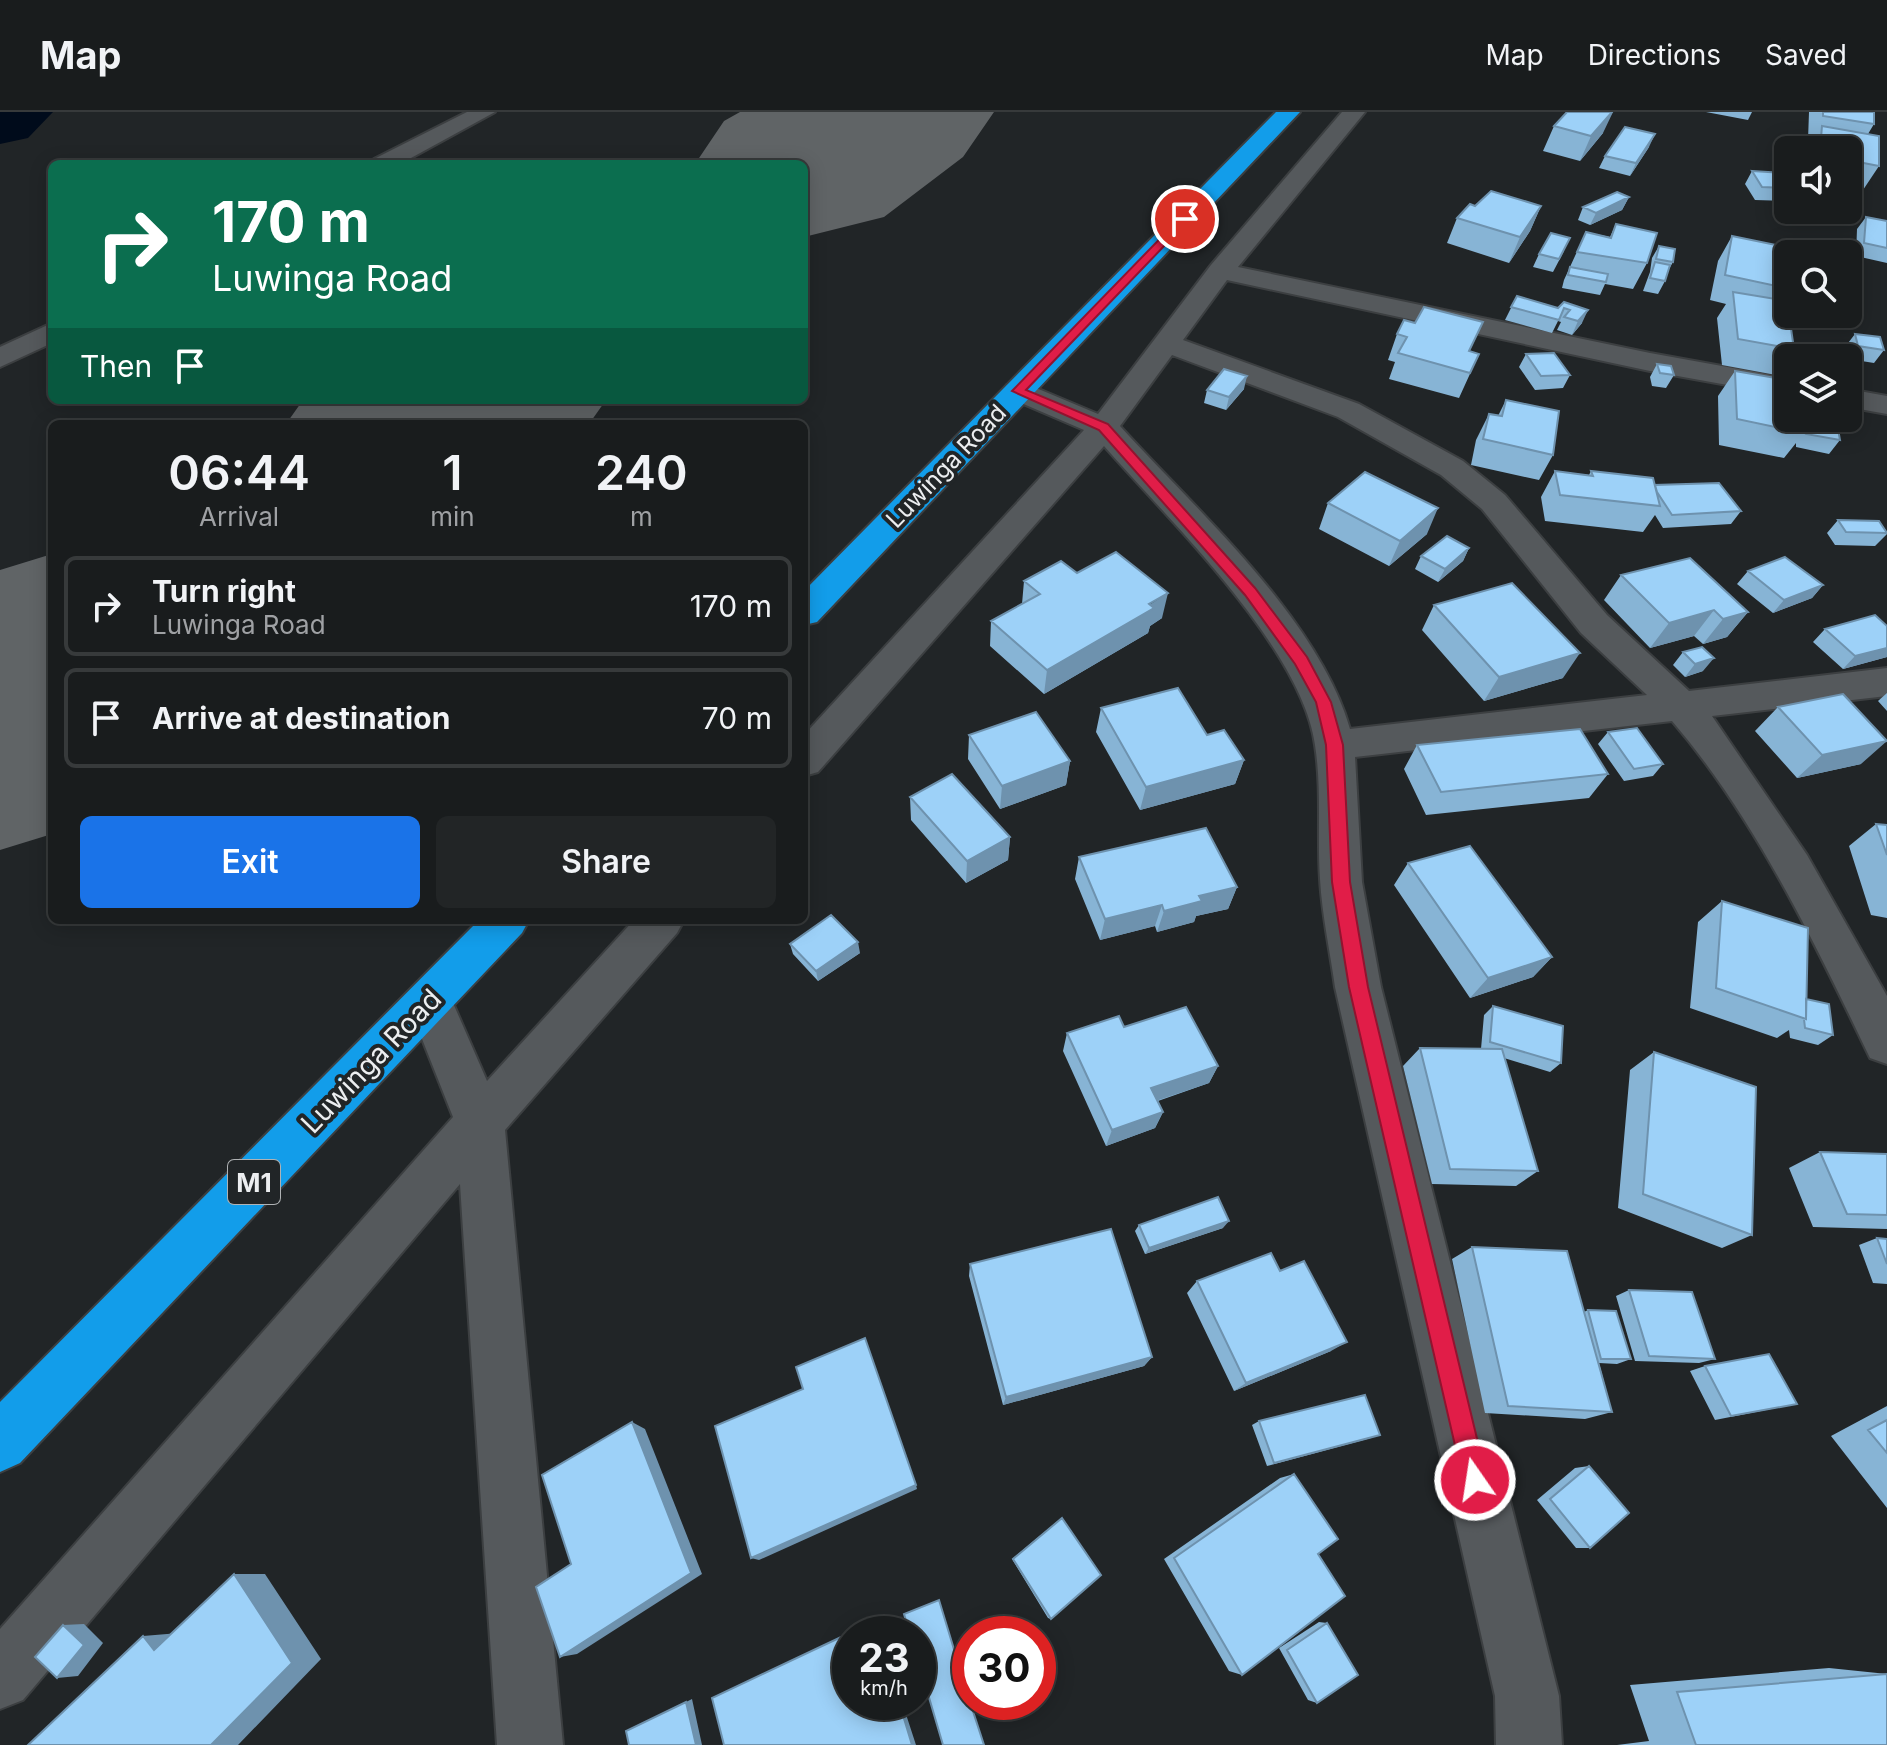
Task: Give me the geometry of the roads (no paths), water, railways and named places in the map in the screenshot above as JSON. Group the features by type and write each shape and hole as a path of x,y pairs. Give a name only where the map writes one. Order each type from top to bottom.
{"highway":[{"name":"Luwinga Road","path":"808,609 1289,112"},
{"name":"Luwinga Road","path":"0,1443 503,924"}],"street":[{"path":"390,160 484,112"},
{"path":"808,757 1104,427 1163,343 1220,271 1354,112"},
{"path":"1220,271 1650,362 1774,384"},
{"path":"0,358 48,334"},
{"path":"1163,343 1281,382 1341,408 1453,468 1492,497 1527,536 1596,625 1683,708 1733,774 1791,863 1849,965 1887,1043"},
{"path":"1018,391 1104,427 1250,591 1302,661 1323,702 1335,745 1341,882 1358,987 1527,1696 1529,1745"},
{"path":"1862,401 1887,405"},
{"path":"1335,745 1683,708 1887,682"},
{"path":"0,1677 480,1123 658,924"},
{"path":"430,1001 480,1123 530,1745"}],"waterway":[{"path":"0,127 8,126 25,112"}]}
